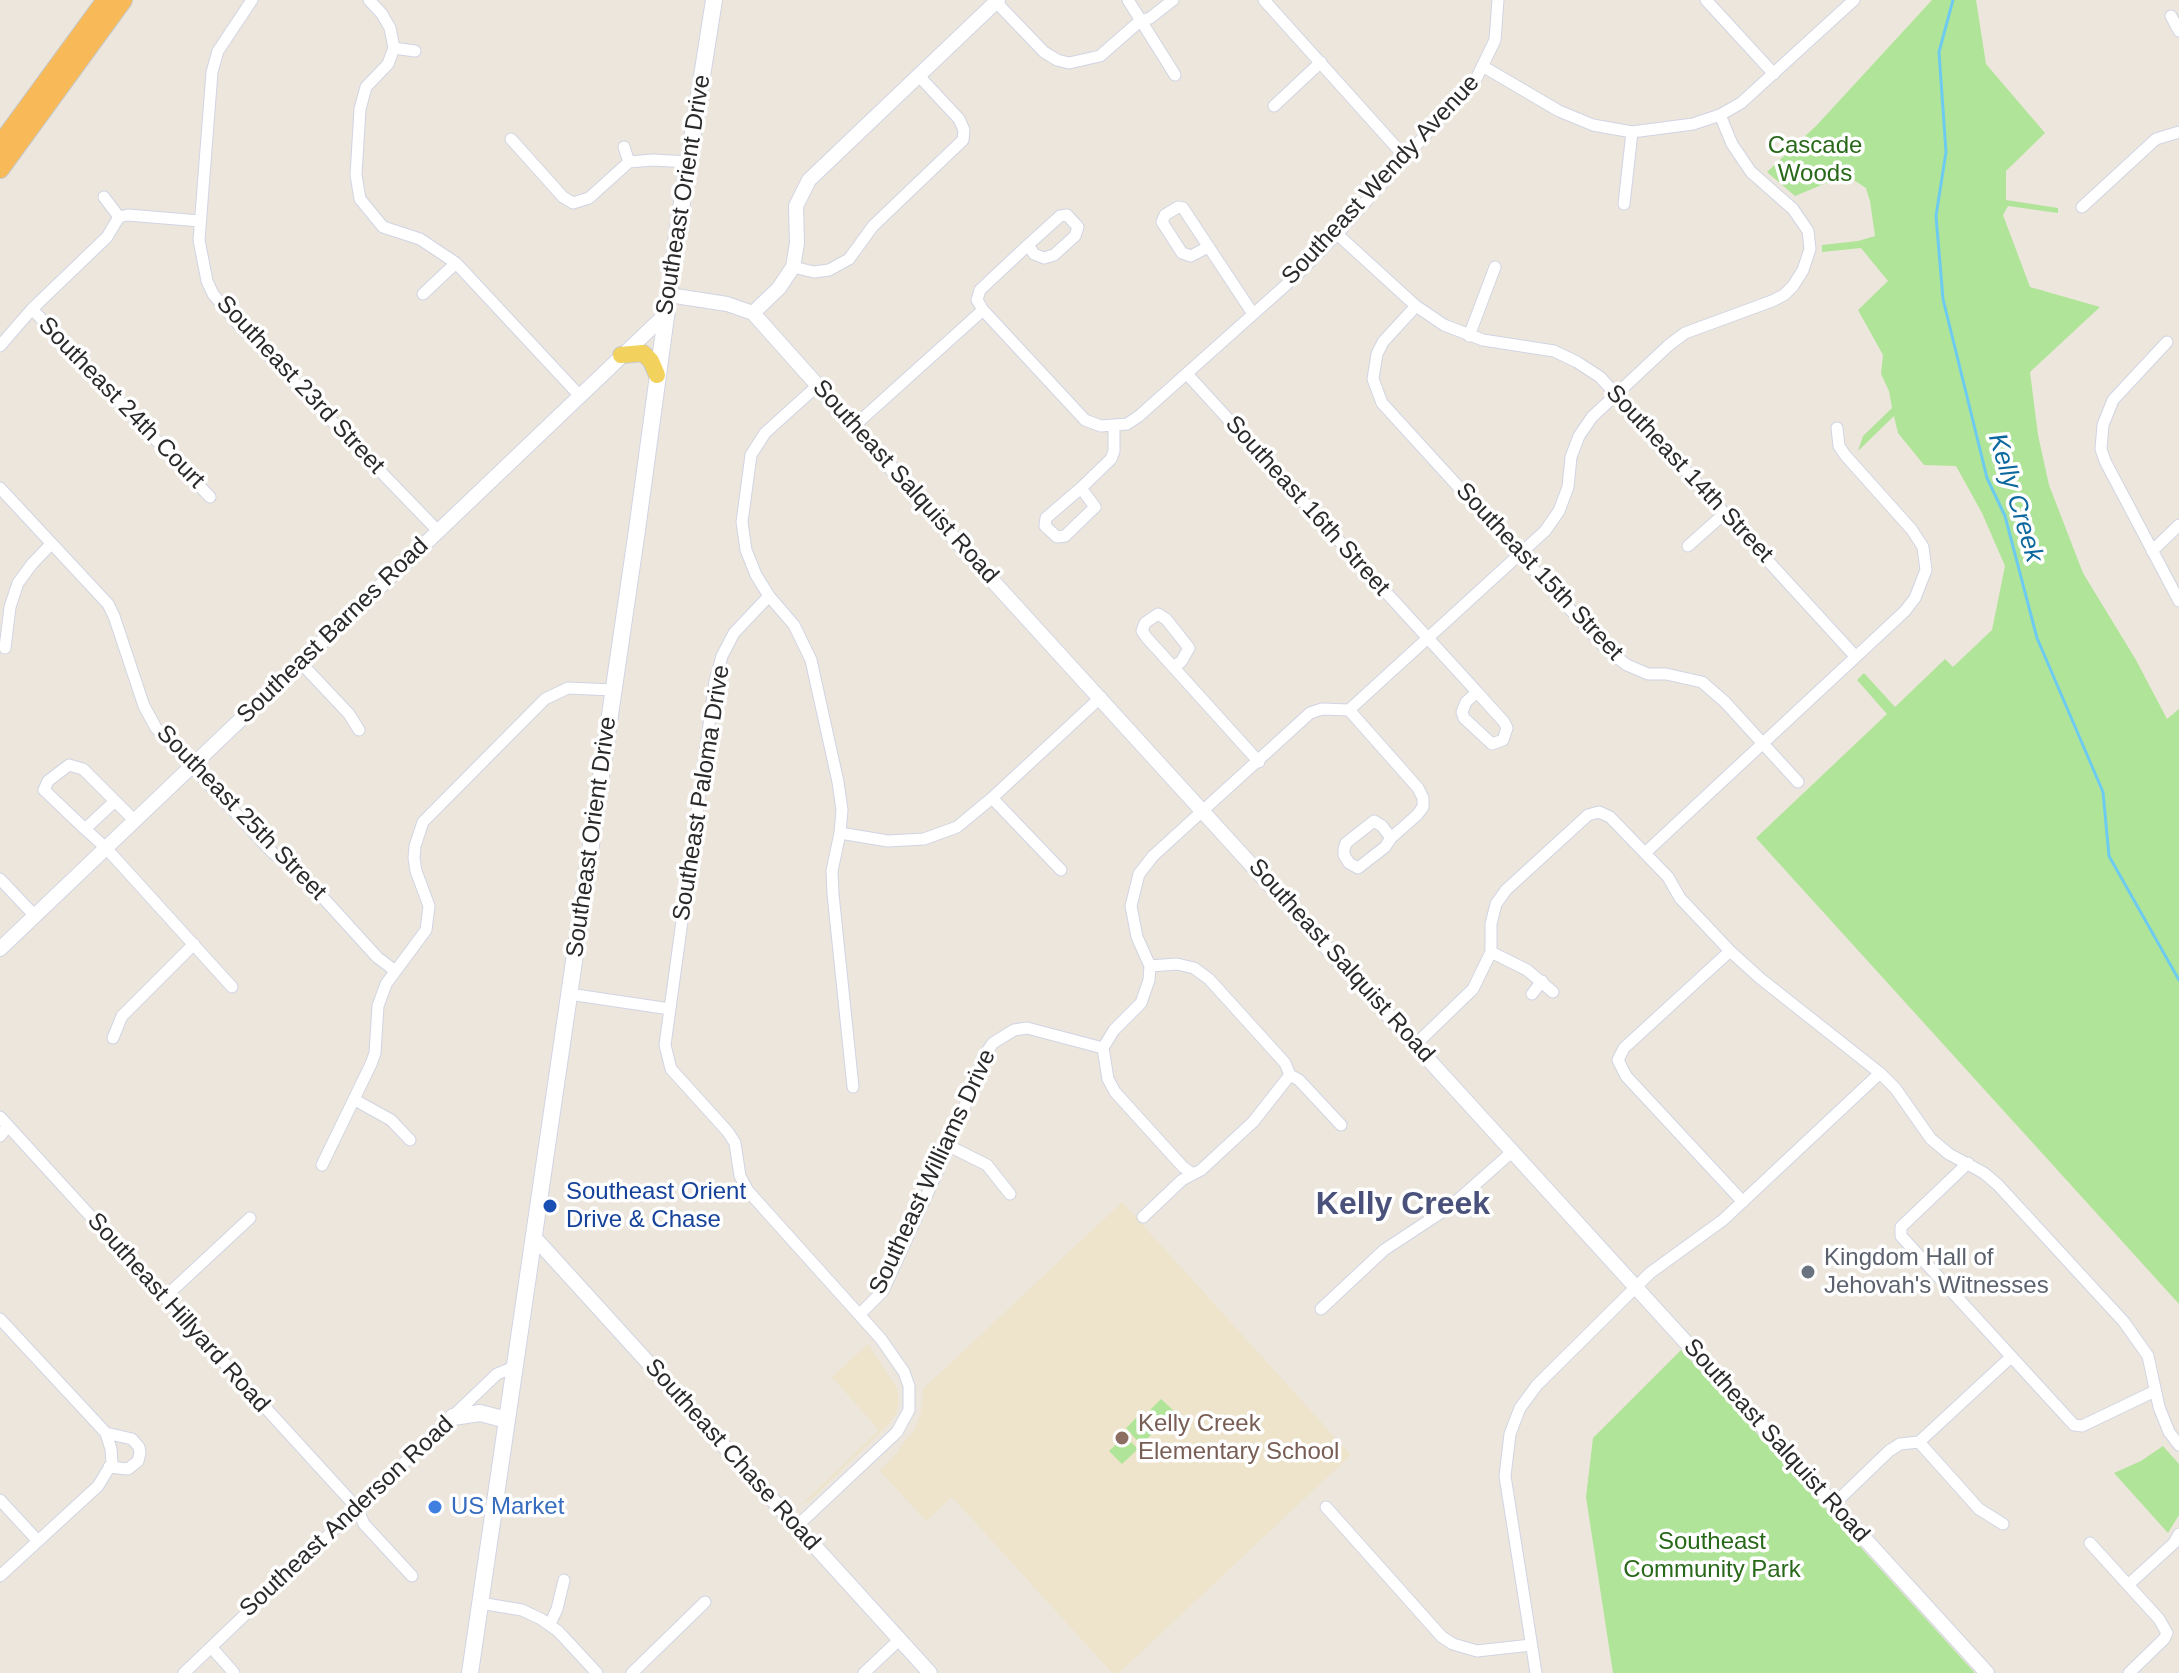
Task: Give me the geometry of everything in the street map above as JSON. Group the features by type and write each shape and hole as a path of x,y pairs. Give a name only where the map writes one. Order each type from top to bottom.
{"highway":[{"path":"0,145 106,0"},
{"path":"0,169 123,0"}],"main road":[{"name":"Southeast Orient Drive","path":"470,1673 714,0"},
{"path":"621,355 643,353 651,361 657,375"},
{"path":"453,1417 480,1413 507,1420"}],"street":[{"name":"Southeast 23rd Street","path":"252,0 218,51 212,72 199,240 203,267 213,294 222,307 438,531"},
{"path":"369,0 390,28 394,48 388,64 366,87 360,109 356,175 360,199 383,227 420,239 456,263 579,395"},
{"path":"1128,0 1175,75"},
{"path":"669,295 727,304 753,313 779,288 793,267 797,243 796,206 803,189 818,171 997,1 1044,52 1069,63 1100,56 1140,21 1150,18 1173,0"},
{"path":"1264,0 1405,157"},
{"name":"Southeast Wendy Avenue","path":"1114,426 1127,424 1139,416 1337,234 1484,67 1495,40 1498,0"},
{"path":"1706,0 1774,74"},
{"path":"1484,67 1559,111 1605,128 1632,132 1693,124 1720,115 1741,103 1854,0"},
{"path":"2171,16 2179,31"},
{"path":"394,48 415,51"},
{"path":"1274,106 1321,62"},
{"path":"793,267 814,272 829,270 849,259 873,226 963,140 964,130 959,119 918,75"},
{"path":"1193,1174 1183,1167 1115,1092 1108,1079 1103,1048 1114,1030 1145,995 1150,966 1132,922 1133,891 1139,874 1153,856 1310,713 1322,709 1349,710 1545,531 1559,511 1568,487 1571,457 1579,436 1592,417 1616,393 1685,333 1784,295 1803,270 1810,249 1808,231 1801,218 1751,172 1732,144 1720,115"},
{"path":"1624,204 1632,132"},
{"path":"2082,207 2156,139 2179,132"},
{"path":"511,139 563,197 573,203 589,198 629,162 689,162"},
{"path":"624,147 629,162"},
{"path":"104,197 119,217"},
{"path":"1208,247 1191,256 1182,253 1162,222 1165,215 1178,207 1183,208 1253,314"},
{"path":"0,346 32,309 107,237 119,217 128,215 200,221"},
{"name":"Southeast 14th Street","path":"1337,234 1416,306 1444,325 1469,336 1554,351 1600,377 1855,656"},
{"path":"1028,245 980,290 977,300 1085,420 1101,426 1114,426 1111,459 1046,518 1045,526 1057,537 1065,536 1095,507 1081,488"},
{"path":"423,294 456,263"},
{"path":"1469,336 1495,267"},
{"name":"Southeast 15th Street","path":"1416,306 1383,342 1373,366 1376,392 1391,413 1608,651 1627,665 1648,674 1666,674 1702,682 1725,702 1798,782"},
{"name":"Southeast 24th Court","path":"32,309 210,497"},
{"path":"853,427 983,310"},
{"name":"Southeast Salquist Road","path":"753,313 853,427 1987,1673"},
{"name":"Southeast Barnes Road","path":"0,949 666,314"},
{"path":"2167,342 2113,400 2101,437 2105,461 2179,601"},
{"name":"Southeast 16th Street","path":"1187,374 1428,639 1477,692 1504,722 1507,728 1503,740 1492,744 1464,718 1462,712 1466,702 1477,692"},
{"path":"817,386 765,433 751,455 742,522 746,550 756,575 801,636 811,660 838,782 842,810 834,859 833,894 853,1087"},
{"path":"1645,853 1905,611 1915,598 1926,570 1923,547 1912,530 1839,446 1837,428"},
{"name":"Southeast 25th Street","path":"0,488 108,604 149,718 273,853 306,879 377,957 394,970"},
{"path":"1688,546 1725,513"},
{"path":"2152,551 2179,525"},
{"path":"5,648 10,607 18,583 51,544"},
{"name":"Southeast Paloma Drive","path":"769,596 734,633 722,656 715,681 665,1045 671,1069 735,1143 740,1176 748,1191 860,1314"},
{"path":"1173,666 1181,662 1189,648 1166,619 1158,614 1145,623 1142,631 1173,666 1259,762"},
{"path":"300,662 349,714 359,730"},
{"path":"322,1165 375,1053 378,1006 394,970 420,941 429,918 429,906 414,858 418,834 431,812 555,692 568,688 613,690"},
{"path":"840,833 888,841 924,839 957,827 1101,697"},
{"path":"1349,710 1418,788 1423,798 1423,807 1391,838"},
{"path":"135,821 89,774 73,764 48,781 44,790 106,848 232,987"},
{"path":"992,798 1061,870"},
{"path":"85,829 115,801"},
{"path":"1416,1044 1473,989 1491,952 1491,924 1496,904 1506,890 1588,815 1599,812 1610,817 1668,877 1680,898 1730,951 1880,1073 1895,1088 1931,1139 1998,1185 2138,1339 2148,1356 2164,1421 2179,1445"},
{"path":"0,879 35,916"},
{"path":"113,1038 122,1016 194,944"},
{"path":"1730,951 1624,1048 1618,1060 1626,1076 1743,1202"},
{"path":"1491,952 1542,981 1553,992"},
{"path":"1150,966 1177,964 1194,968 1209,979 1285,1063 1290,1075 1299,1080 1341,1125"},
{"path":"1532,994 1542,981"},
{"path":"569,994 670,1009"},
{"name":"Southeast Williams Drive","path":"860,1314 883,1291 949,1146 986,1053 1003,1036 1027,1028 1103,1048"},
{"path":"1536,1673 1506,1490 1505,1461 1510,1434 1520,1408 1537,1385 1637,1287 1672,1256 1723,1220 1880,1073"},
{"path":"1143,1217 1182,1180 1201,1170 1253,1122 1290,1075"},
{"path":"355,1100 380,1112 410,1140"},
{"path":"0,1136 4,1122"},
{"name":"Southeast Hillyard Road","path":"4,1122 357,1508 364,1524 412,1576"},
{"path":"949,1146 987,1165 1010,1194"},
{"path":"1321,1309 1384,1250 1443,1213 1513,1151"},
{"path":"1968,1163 1901,1227 1901,1236 2071,1423 2078,1426 2155,1391"},
{"path":"164,1298 250,1218"},
{"name":"Southeast Chase Road","path":"534,1237 930,1673"},
{"path":"797,1526 897,1432 909,1410 909,1386 904,1372 860,1314"},
{"path":"0,1319 106,1433 111,1454 109,1467 98,1486 0,1576"},
{"path":"1834,1504 1889,1451 1900,1444 1919,1442 2011,1357"},
{"name":"Southeast Anderson Road","path":"184,1673 497,1374 514,1367"},
{"path":"106,1433 132,1439 140,1453 138,1461 128,1469 109,1467"},
{"path":"1919,1442 1979,1509 2003,1524"},
{"path":"0,1500 38,1541"},
{"path":"1326,1507 1442,1637 1453,1644 1477,1651 1531,1645"},
{"path":"2128,1585 2174,1543 2179,1534"},
{"path":"2090,1543 2159,1619 2167,1633 2129,1673"},
{"path":"550,1624 564,1580"},
{"path":"632,1673 705,1602"},
{"path":"480,1603 522,1610 550,1624 597,1673"},
{"path":"864,1673 900,1639"},
{"path":"212,1648 234,1673"}],"shaded area":[{"name":"Kelly Creek Elementary School","path":"1122,1202 1351,1455 1119,1673 1112,1673 952,1497 926,1521 880,1471 915,1429 921,1413 923,1389"},
{"path":"868,1344 897,1388 899,1401 896,1414 809,1501 802,1504 879,1430 832,1377"}],"green space":[{"name":"Cascade Woods","path":"1932,0 1976,0 1986,64 2045,133 2006,171 2006,200 2058,208 2058,213 2008,206 2003,215 2030,287 2100,307 2030,372 2038,435 2049,485 2083,573 2136,660 2167,719 2179,709 2179,1304 1756,838 1887,714 1857,680 1864,673 1895,707 1945,659 1953,667 1992,630 2005,566 1982,513 1956,466 1924,465 1898,433 1894,416 1858,451 1863,436 1892,408 1881,374 1883,355 1858,310 1888,281 1861,248 1822,252 1822,245 1875,236 1866,188 1846,175 1795,196 1767,172 1817,125"},
{"name":"Southeast Community Park","path":"1681,1350 1975,1673 1613,1673 1586,1497 1593,1438"},
{"path":"1161,1399 1175,1412 1175,1427 1168,1434 1147,1413"},
{"path":"1141,1413 1157,1429 1141,1445 1126,1428"},
{"path":"1125,1436 1138,1449 1122,1464 1109,1451"},
{"path":"2163,1446 2179,1464 2179,1515 2168,1533 2114,1473 2141,1461"}],"waterway":[{"name":"Kelly Creek","path":"1953,0 1939,52 1946,152 1936,216 1943,299 1987,478 2005,516 2037,638 2103,792 2109,856 2179,980"}],"place":[{"name":"Southeast Orient Drive & Chase","path":"550,1206"},
{"name":"Kingdom Hall of Jehovah's Witnesses","path":"1808,1272"},
{"name":"Kelly Creek Elementary School","path":"1122,1438"},
{"name":"US Market","path":"435,1507"}],"district":[{"name":"Kelly Creek","path":"1403,1205"}]}
